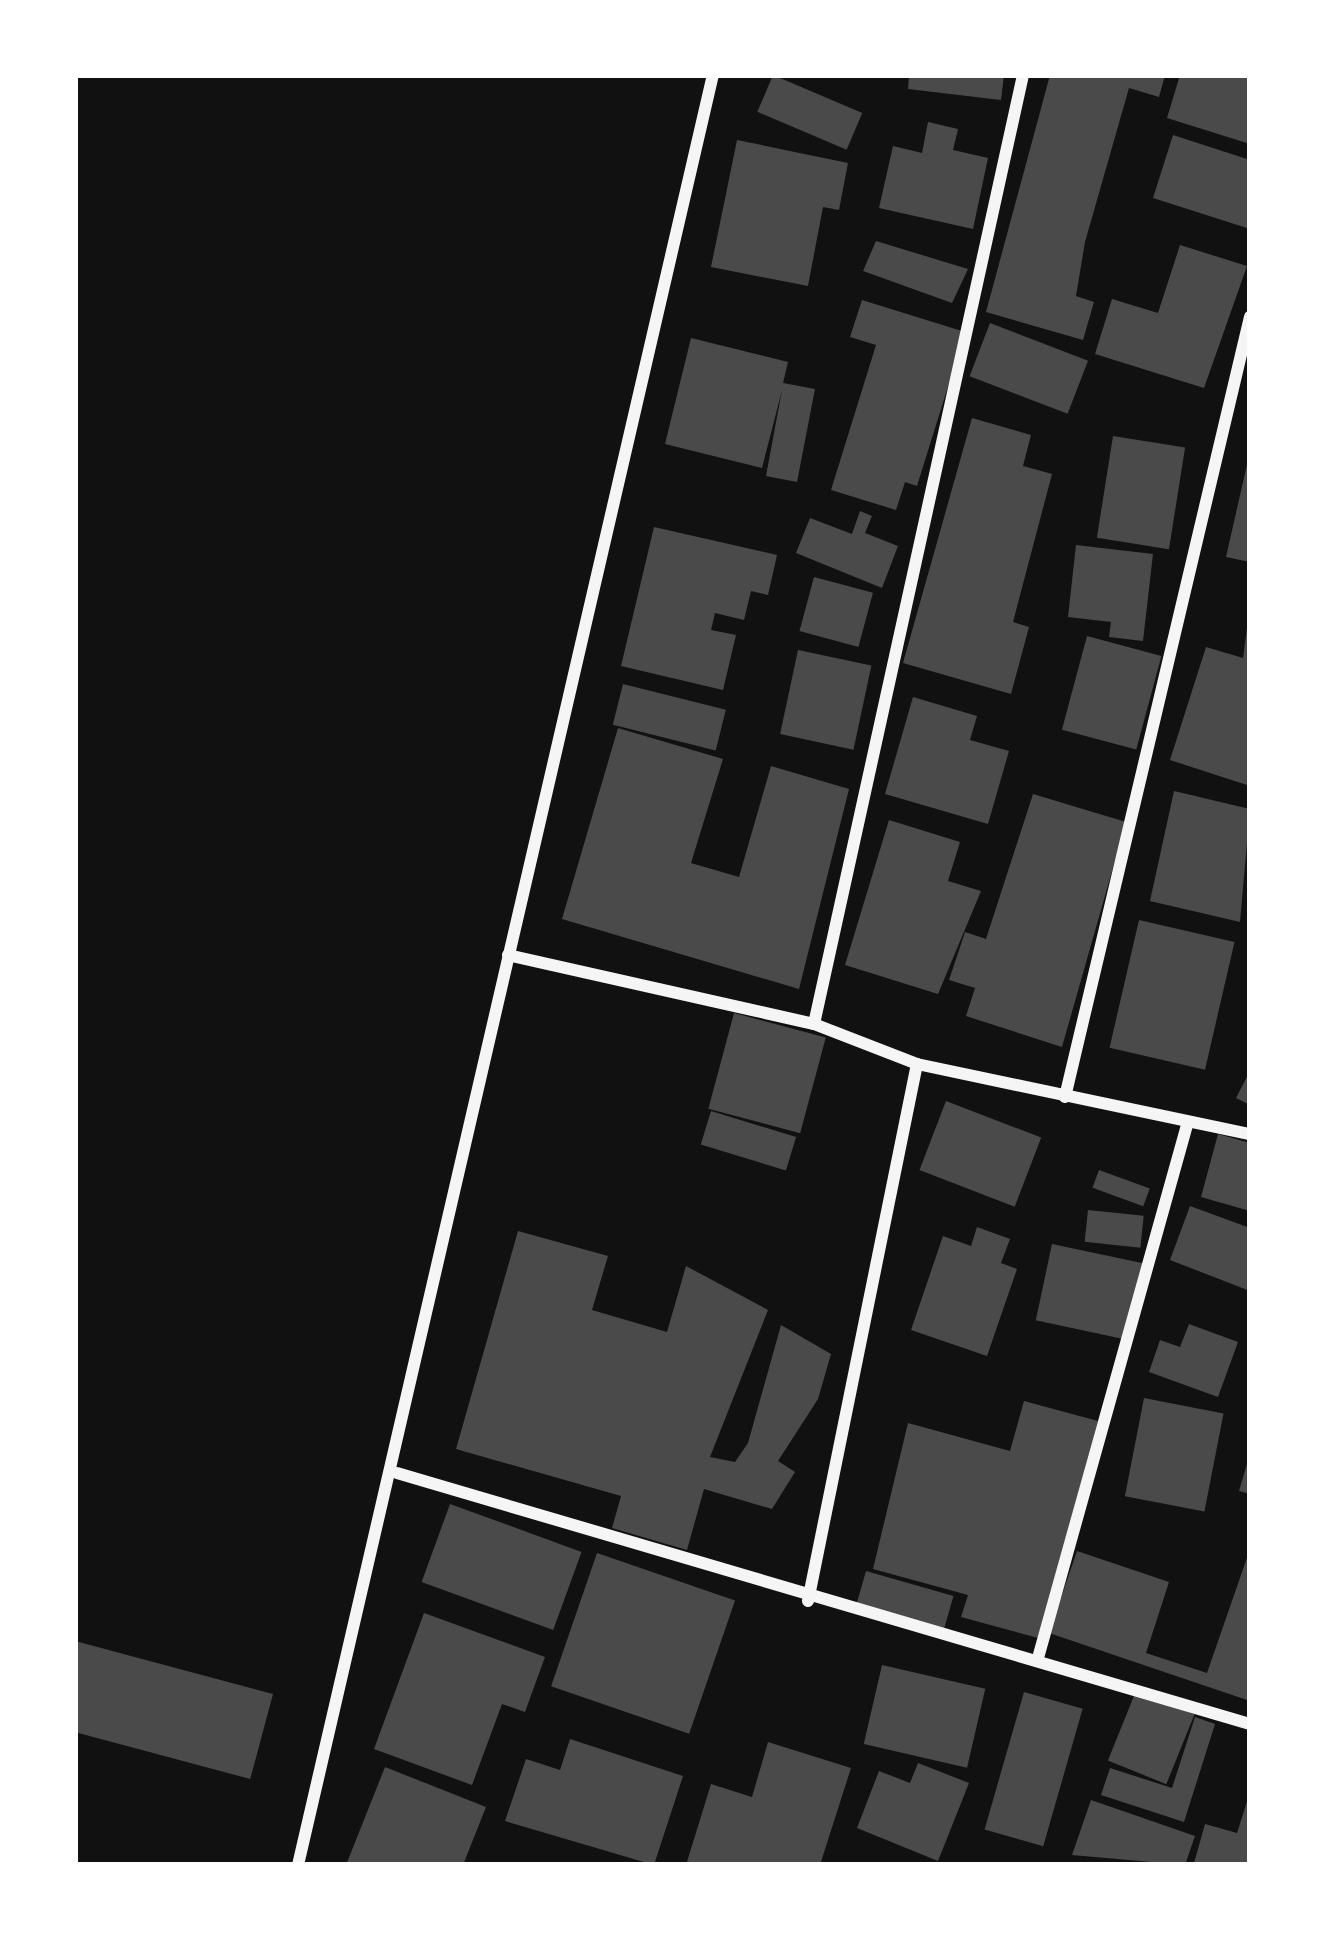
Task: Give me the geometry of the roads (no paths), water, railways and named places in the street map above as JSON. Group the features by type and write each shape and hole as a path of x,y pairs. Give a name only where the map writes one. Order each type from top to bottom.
{"street":[{"path":"298,1865 397,1473 508,955 713,75"},
{"path":"814,1024 1023,75"},
{"path":"1065,1097 1250,317"},
{"path":"508,955 814,1024 917,1064 1187,1125 1250,1133"},
{"path":"808,1601 917,1064"},
{"path":"1038,1658 1187,1125"},
{"path":"397,1473 808,1601 1038,1658 1250,1724"}]}
